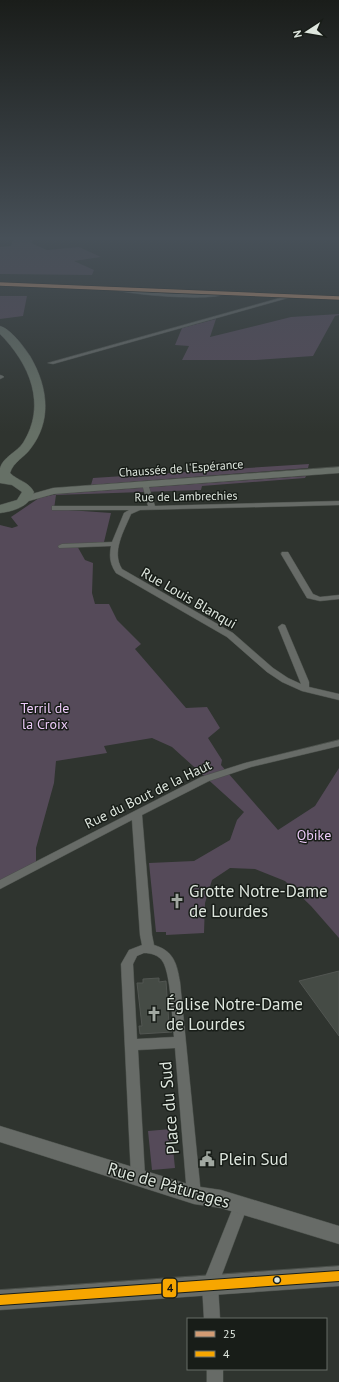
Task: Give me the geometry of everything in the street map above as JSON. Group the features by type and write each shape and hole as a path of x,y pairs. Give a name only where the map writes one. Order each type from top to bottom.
{"highway":[{"path":"0,329 25,354 34,370 40,392 38,417 31,439 26,447 5,469 4,474 11,482 28,492 25,499 15,506 0,509"},
{"path":"0,336 23,362 33,394 29,418 24,434 13,451 0,463"}],"main road":[{"name":"Chaussée de l'Espérance","path":"53,491 339,470"},
{"path":"11,482 33,488 53,491"},
{"path":"25,499 53,491"}],"street":[{"path":"52,363 267,303"},
{"path":"146,484 152,508"},
{"name":"Rue de Lambrechies","path":"55,508 137,509 339,504"},
{"name":"Rue Louis Blanqui","path":"137,509 128,513 116,544 113,556 114,566 125,576 230,635 270,670 285,680 305,689 339,697"},
{"path":"62,546 116,544"},
{"path":"285,554 310,596 320,599 339,596"},
{"path":"282,627 305,682 305,689"},
{"name":"Rue du Bout de la Haut","path":"0,885 205,779 228,771 339,743"},
{"path":"137,813 146,935 149,948 136,951 130,956 127,964 138,1177"},
{"name":"Place du Sud","path":"149,948 160,952 169,961 171,970 180,1042 194,1195"},
{"name":"Place du Sud","path":"132,1045 180,1042"},
{"name":"Rue de Pâturages","path":"0,1134 194,1195 221,1199 339,1235"},
{"path":"212,1318 210,1285 240,1206"},
{"path":"0,1300 339,1276"},
{"path":"214,1370 215,1382"}],"green space":[{"path":"0,303 26,303 23,316 0,319"},
{"path":"339,314 335,316 313,356 256,360 182,360 189,346 175,345 182,328 216,319 210,337 291,317"},
{"path":"309,464 308,468 91,485 93,478"},
{"path":"306,476 305,478 202,486 201,490 56,495 54,509 111,513 104,542 76,544 85,560 93,563 92,593 95,604 109,604 117,620 141,644 135,649 186,708 207,707 220,728 208,738 222,760 221,765 278,830 315,806 339,768 339,938 311,906 285,881 255,869 230,868 212,880 205,903 204,933 166,935 166,932 156,932 149,863 194,861 230,840 237,820 244,812 172,747 152,738 104,746 107,753 56,761 54,783 36,848 36,868 0,889 0,525 12,528 18,526 11,517 39,498 57,494"},
{"path":"171,1129 175,1168 152,1170 148,1131"}],"building":[{"path":"339,971 339,1036 299,981"},
{"name":"Église Notre-Dame de Lourdes","path":"159,978 159,982 166,981 169,1024 171,1024 172,1032 140,1034 139,1026 142,1026 137,983 143,983 143,979"}],"transit line":[{"name":"4","path":"0,1300 339,1276"}],"place":[{"name":"Grotte Notre-Dame de Lourdes","path":"177,901"},
{"name":"Église Notre-Dame de Lourdes","path":"154,1014"},
{"name":"Plein Sud","path":"207,1159"}],"park label":[{"name":"Terril de la Croix","path":"45,716"},
{"name":"Qbike","path":"314,835"}]}
